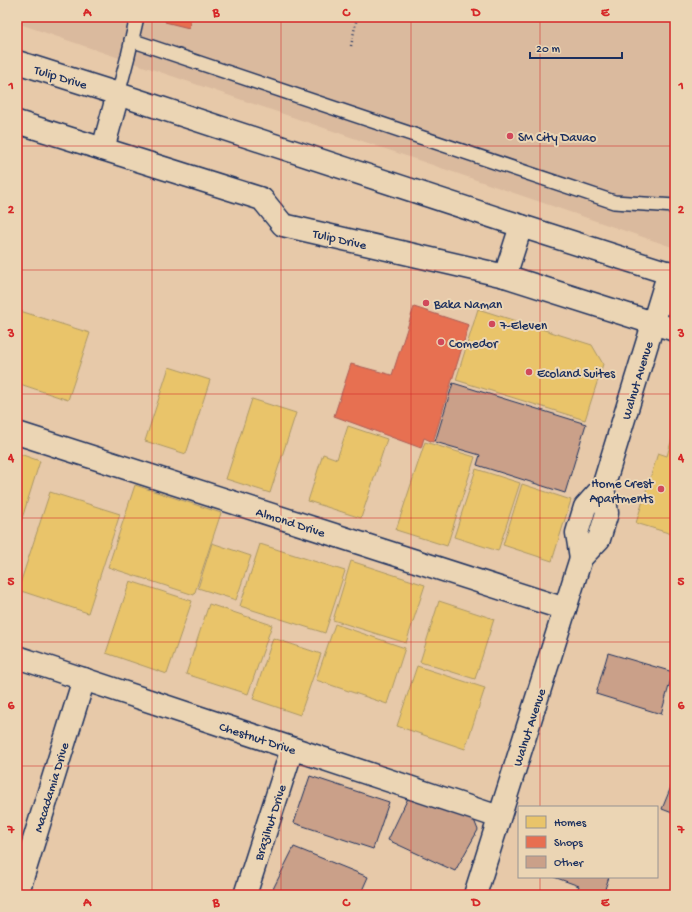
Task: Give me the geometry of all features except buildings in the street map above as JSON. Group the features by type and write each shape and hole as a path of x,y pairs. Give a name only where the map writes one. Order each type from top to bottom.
{"street":[{"name":"Tulip Drive","path":"17,62 672,274"},
{"path":"103,149 118,94"},
{"name":"Tulip Drive","path":"17,122 262,199 283,224 505,276 675,330"},
{"path":"505,276 521,226"},
{"name":"Walnut Avenue","path":"475,895 581,558 577,533 585,507 603,487 654,323 672,274"},
{"name":"Almond Drive","path":"17,433 565,608"},
{"name":"Chestnut Drive","path":"17,657 499,817"},
{"name":"Macadamia Drive","path":"17,895 22,863 84,679"},
{"name":"Brazilnut Drive","path":"245,895 292,749"}],"lane":[{"path":"118,94 132,40 136,17"},
{"path":"132,40 614,202 675,206"}],"path":[{"path":"351,46 357,17"}],"shaded area":[{"name":"SM City Davao","path":"17,17 675,17 675,248 17,23"}],"place":[{"name":"SM City Davao","path":"510,136"},
{"name":"Baka Naman","path":"426,303"},
{"name":"7-Eleven","path":"492,324"},
{"name":"Comedor","path":"441,342"},
{"name":"Ecoland Suites","path":"529,372"},
{"name":"Home Crest Apartments","path":"661,489"}]}
